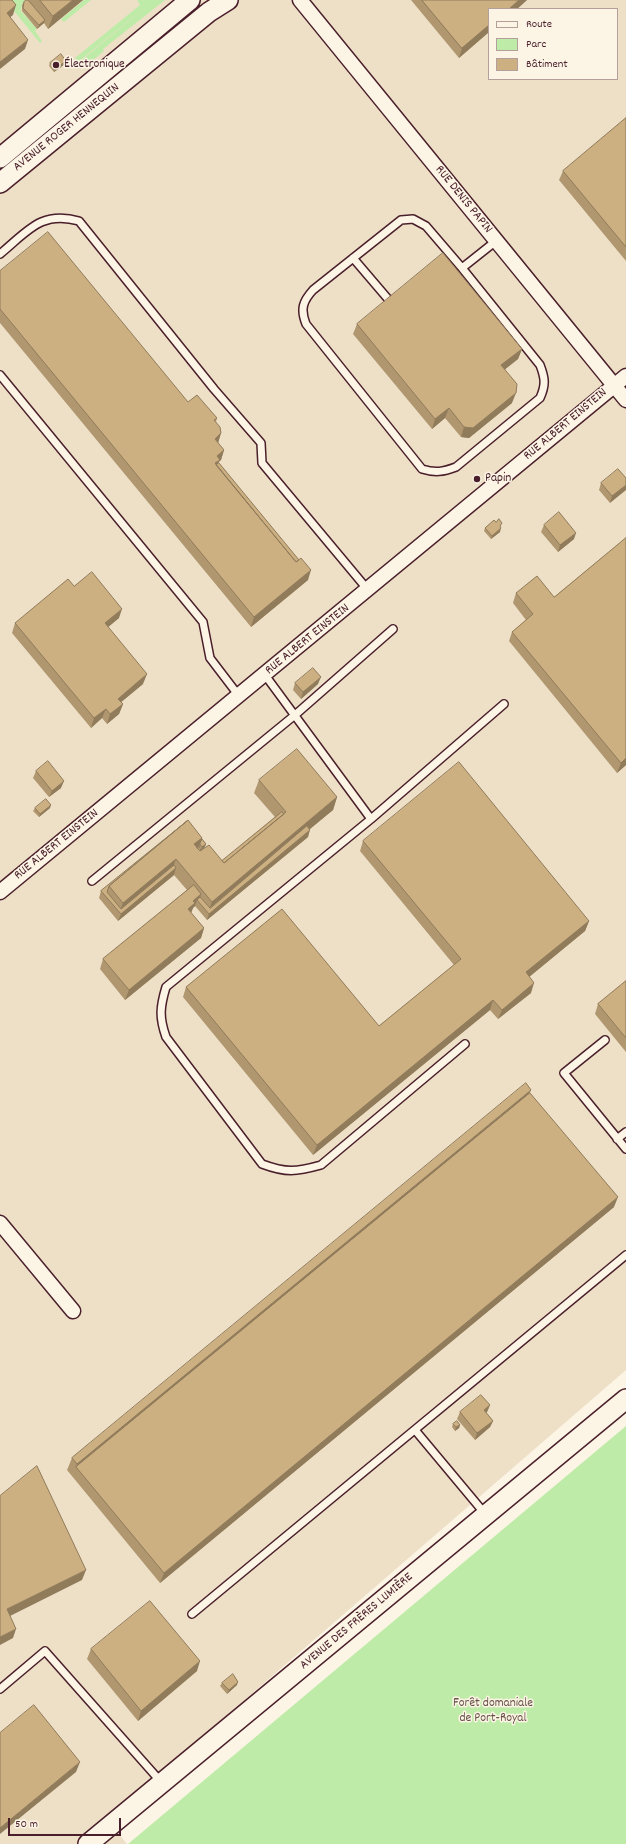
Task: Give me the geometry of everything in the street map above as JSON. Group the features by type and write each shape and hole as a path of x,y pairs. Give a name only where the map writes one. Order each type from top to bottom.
{"street":[{"name":"AVENUE ROGER HENNEQUIN","path":"0,158 190,0"},
{"name":"AVENUE ROGER HENNEQUIN","path":"0,183 204,17 228,0"},
{"name":"RUE DENIS PAPIN","path":"300,0 369,82 626,400"},
{"name":"RUE ALBERT EINSTEIN","path":"0,892 240,696 626,376"},
{"path":"0,1223 73,1311"},
{"name":"AVENUE DES FRÈRES LUMIÈRE","path":"88,1844 626,1399"}],"lane":[{"path":"0,254 37,223 53,218 67,218 79,222 214,389 261,443 262,463 368,590"},
{"path":"401,220 414,220 426,226 462,268 540,365 545,378 544,390 540,398 456,467 442,472 430,471 422,468 306,324 302,313 306,298 314,290 401,220"},
{"path":"462,268 496,241"},
{"path":"353,258 388,298"},
{"path":"0,375 203,622 210,658 240,696"},
{"path":"92,881 295,715 393,629"},
{"path":"265,675 370,819"},
{"path":"465,1044 321,1165 302,1170 280,1170 262,1164 166,1037 161,1021 160,1004 166,987 370,819 504,704"},
{"path":"605,1040 564,1073 626,1149"},
{"path":"618,1139 626,1132"},
{"path":"192,1614 626,1256"},
{"path":"415,1430 486,1515"},
{"path":"0,1689 45,1651 162,1783"}],"shaded area":[{"path":"0,0 626,0 626,1370 107,1819 127,1844 0,1844"}],"green space":[{"path":"5,0 27,0 22,5 21,11 37,29 35,31 42,41 40,43"},
{"path":"84,0 91,0 64,22 61,19"},
{"path":"137,0 165,0 103,49 104,51 86,66 78,63 153,1 78,62 75,58 140,5"},
{"name":"Forêt domaniale de Port-Royal","path":"626,1426 626,1844 128,1844"}],"building":[{"path":"0,0 12,0 16,5 7,13 28,40 0,62"},
{"path":"26,0 28,0 45,20 39,25 23,8"},
{"path":"40,0 73,0 53,16"},
{"path":"422,0 519,0 510,8 488,8 488,26 462,48"},
{"path":"61,54 66,61 55,69 50,63"},
{"path":"626,118 626,247 563,171"},
{"path":"48,232 188,402 197,395 217,418 214,420 220,427 221,433 215,439 224,450 217,456 220,460 215,463 296,562 301,558 311,570 254,617 0,309 0,271"},
{"path":"443,253 522,349 501,365 517,384 516,393 473,428 464,427 449,408 435,419 357,324"},
{"path":"219,463 299,560 296,562 216,465"},
{"path":"618,469 626,478 626,485 612,496 601,483"},
{"path":"559,512 576,533 560,545 544,525"},
{"path":"499,519 502,523 500,526 501,528 492,536 485,528 494,520 496,522"},
{"path":"626,538 626,758 621,763 512,632 533,614 516,593 537,576 554,597"},
{"path":"92,572 122,609 105,623 147,674 118,699 123,704 110,714 106,709 94,718 15,623 68,579 74,586"},
{"path":"313,668 321,677 303,692 295,683"},
{"path":"297,749 337,797 212,902 176,859 123,903 109,886 188,820 202,838 194,844 200,851 209,845 224,863 286,812 259,780"},
{"path":"48,761 64,781 52,791 36,771"},
{"path":"459,762 589,921 526,972 534,983 502,1010 493,1000 317,1145 186,987 282,909 379,1026 461,959 363,841"},
{"path":"46,799 51,805 40,814 35,808"},
{"path":"282,812 284,814 224,863 222,861"},
{"path":"187,821 109,886 107,892 121,909 174,865 176,868 121,914 101,891"},
{"path":"307,826 310,830 209,914 197,900 200,897 210,908"},
{"path":"202,839 206,844 202,847 200,844"},
{"path":"194,885 201,894 193,901 195,903 188,909 204,928 129,990 103,959"},
{"path":"626,981 626,1038 598,1004"},
{"path":"526,1083 531,1090 77,1464 72,1458"},
{"path":"530,1093 618,1197 164,1573 76,1467"},
{"path":"481,1395 490,1405 484,1410 493,1421 477,1433 460,1412"},
{"path":"457,1421 460,1425 456,1427 453,1424"},
{"path":"37,1466 86,1570 7,1609 16,1629 0,1637 0,1496"},
{"path":"150,1601 200,1661 141,1711 91,1649"},
{"path":"233,1674 238,1682 229,1690 222,1683"},
{"path":"34,1705 80,1762 0,1828 0,1733"}],"place":[{"name":"Électronique","path":"56,65"},
{"name":"Papin","path":"477,479"}]}
